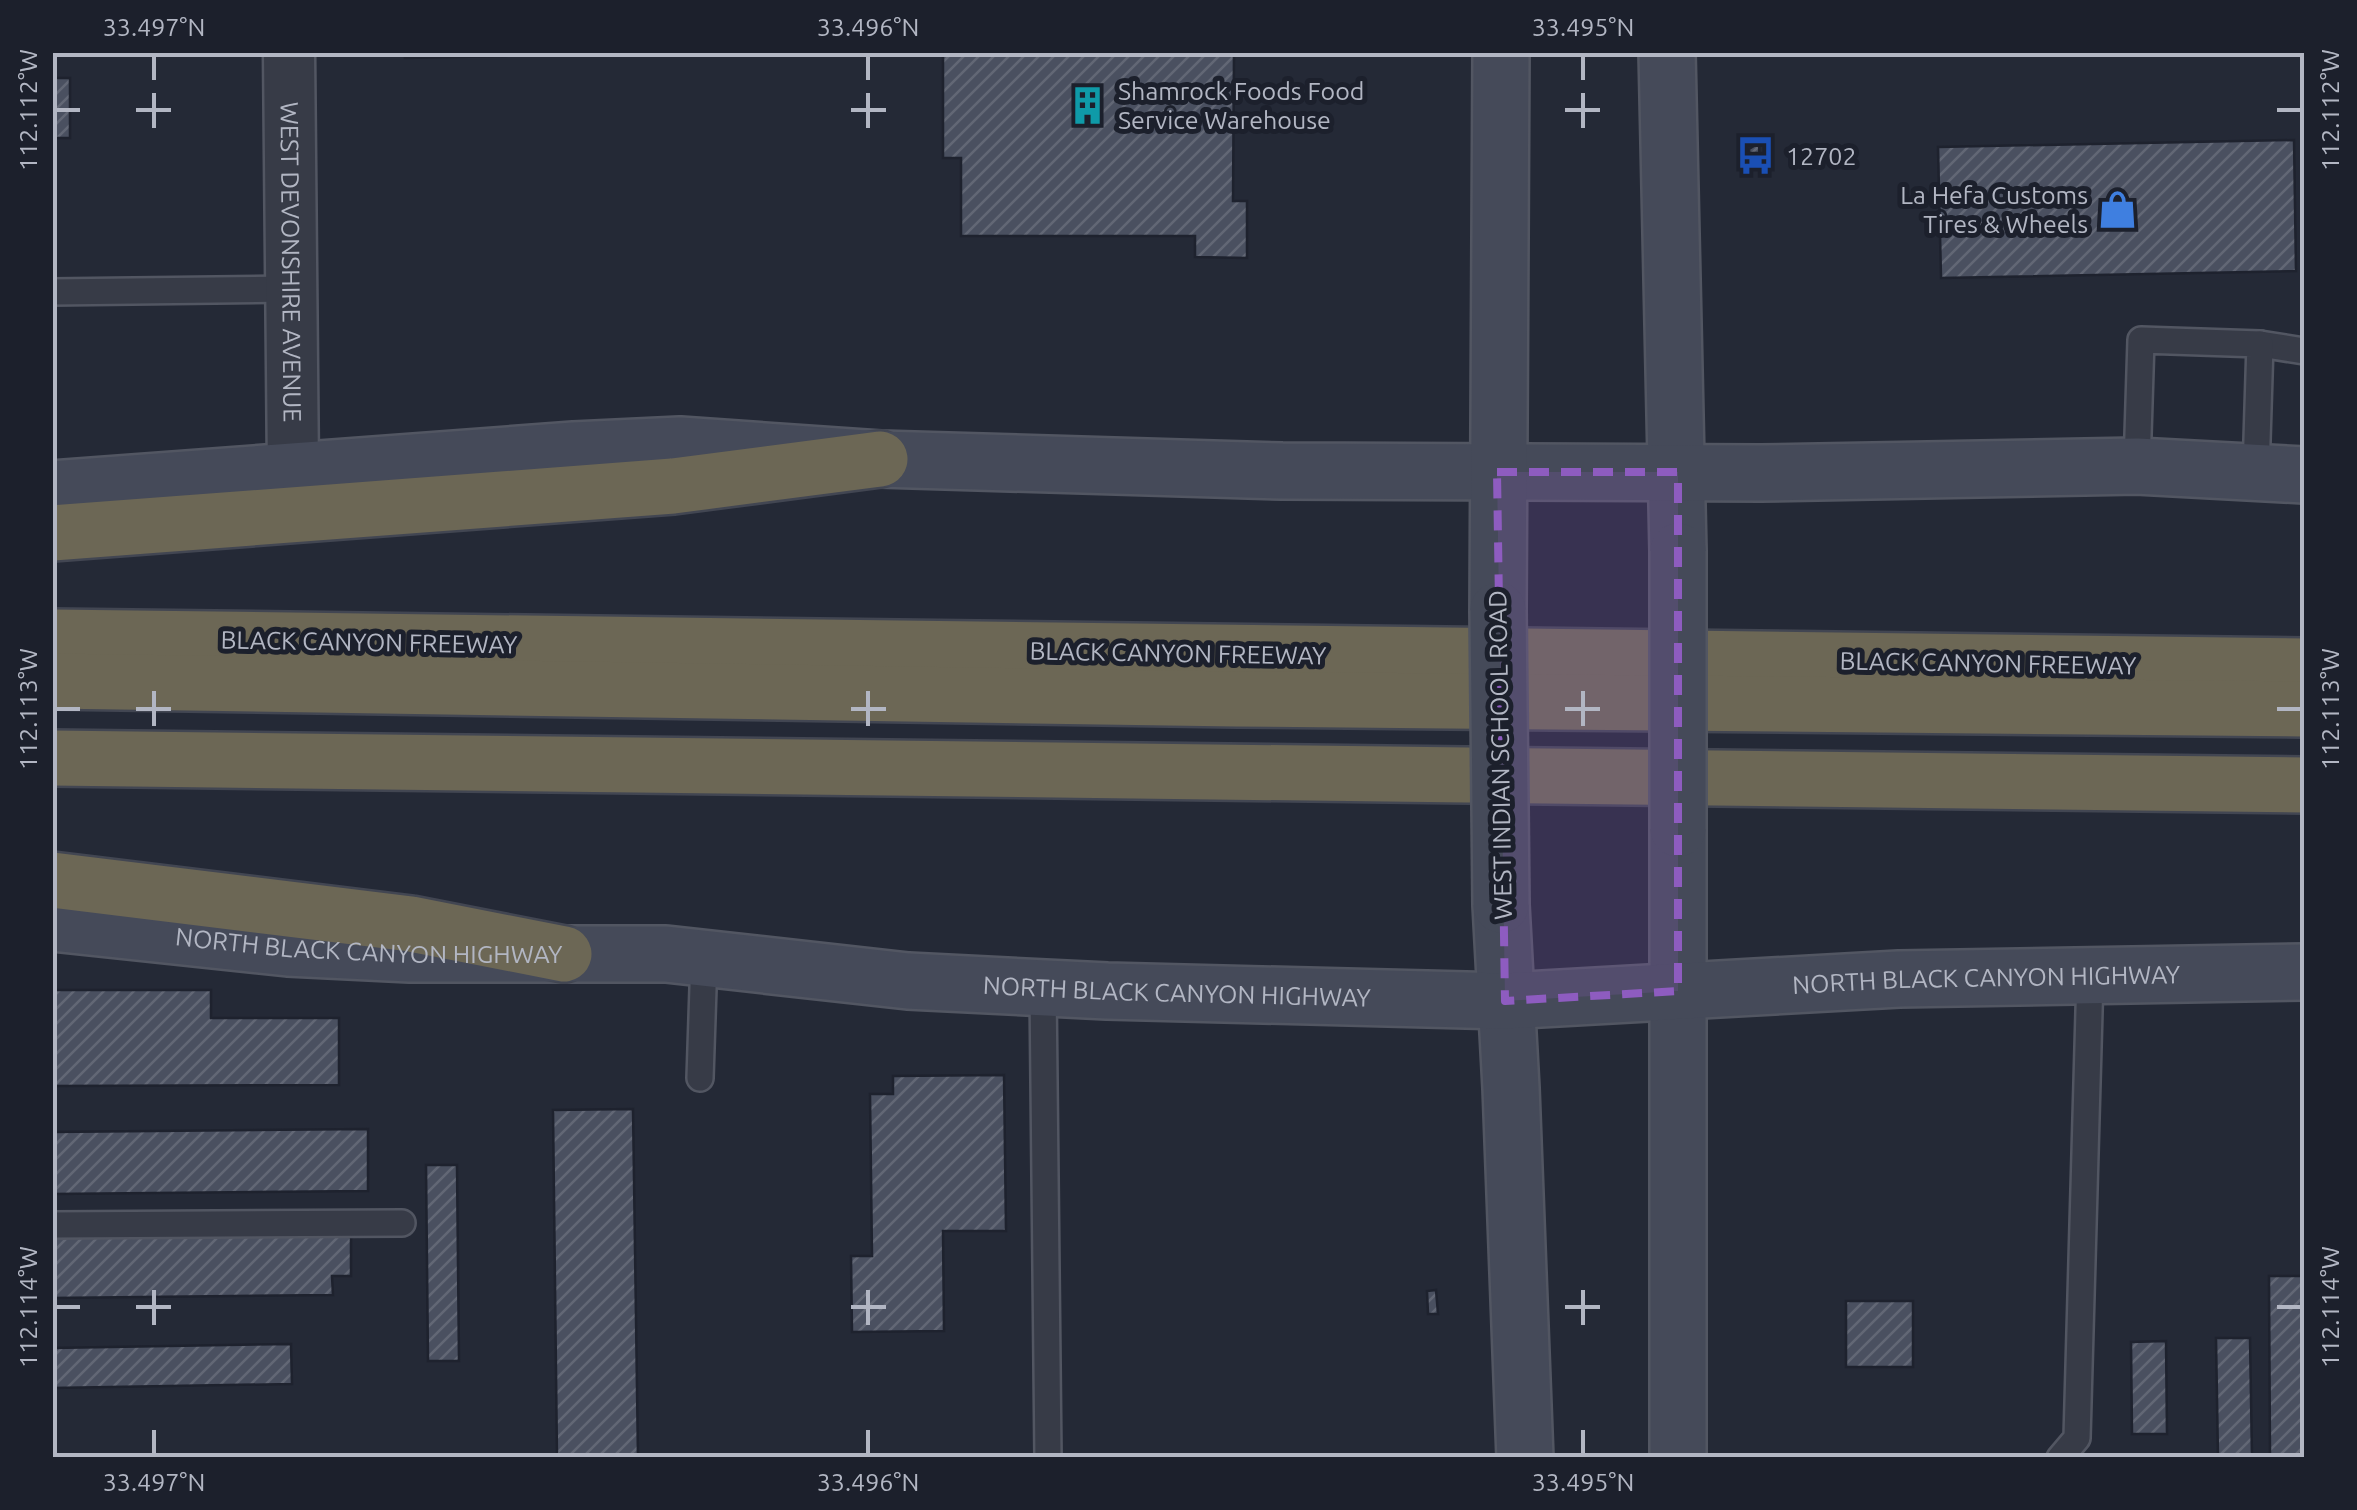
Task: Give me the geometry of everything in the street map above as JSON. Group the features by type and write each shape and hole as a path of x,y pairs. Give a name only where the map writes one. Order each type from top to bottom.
{"highway":[{"path":"52,533 672,486 880,459"},
{"name":"BLACK CANYON FREEWAY","path":"52,637 2304,666"},
{"path":"52,681 1294,700 2304,709"},
{"path":"52,758 2304,785"},
{"path":"52,880 411,924 564,954"}],"main road":[{"name":"WEST INDIAN SCHOOL ROAD","path":"1502,52 1497,472 1500,905 1525,1458"},
{"path":"1667,52 1678,472 1678,1458"},
{"path":"52,489 680,445 880,459 1282,471 1678,472 2137,466 2280,473"},
{"name":"NORTH BLACK CANYON HIGHWAY","path":"52,924 288,948 410,954 666,954 908,980 1043,988 1505,1002 1899,979 2304,972"}],"street":[{"name":"WEST DEVONSHIRE AVENUE","path":"289,52 293,472"}],"lane":[{"path":"52,292 290,289"},
{"path":"2137,466 2141,340 2260,344 2304,350"},
{"path":"2260,344 2280,473"},
{"path":"700,1078 704,958"},
{"path":"2074,1451 2090,976"},
{"path":"1043,988 1048,1458"},
{"path":"52,1225 402,1223"}],"highlighted area":[{"path":"1497,472 1678,472 1678,991 1505,1001"}],"building":[{"path":"405,52 506,52 506,56 405,58"},
{"name":"Shamrock Foods Food Service Warehouse","path":"943,52 1234,52 1233,201 1247,201 1247,258 1195,257 1195,236 961,236 961,158 943,158"},
{"path":"52,78 70,78 70,138 52,138"},
{"name":"La Hefa Customs Tires & Wheels","path":"2294,140 2296,271 1941,278 1938,147"},
{"path":"1759,143 1760,168 1750,168 1749,149"},
{"path":"52,990 211,990 211,1018 339,1018 339,1085 52,1086"},
{"path":"1004,1075 1006,1231 943,1231 944,1331 852,1332 851,1256 872,1256 870,1094 893,1094 893,1076"},
{"path":"633,1109 638,1458 557,1458 553,1110"},
{"path":"368,1129 368,1191 52,1194 52,1132"},
{"path":"426,1165 457,1165 459,1361 428,1361"},
{"path":"351,1234 351,1276 332,1276 333,1295 52,1298 52,1237"},
{"path":"2269,1276 2304,1276 2304,1458 2270,1458"},
{"path":"1436,1290 1438,1314 1428,1314 1427,1291"},
{"path":"1846,1301 1913,1301 1913,1367 1846,1367"},
{"path":"2216,1338 2250,1338 2252,1458 2218,1458"},
{"path":"2166,1341 2167,1434 2132,1434 2131,1342"},
{"path":"291,1344 292,1384 52,1388 52,1348"}],"place":[{"name":"Shamrock Foods Food Service Warehouse","path":"1088,105"},
{"name":"12702","path":"1756,156"},
{"name":"La Hefa Customs Tires & Wheels","path":"2118,209"}]}
